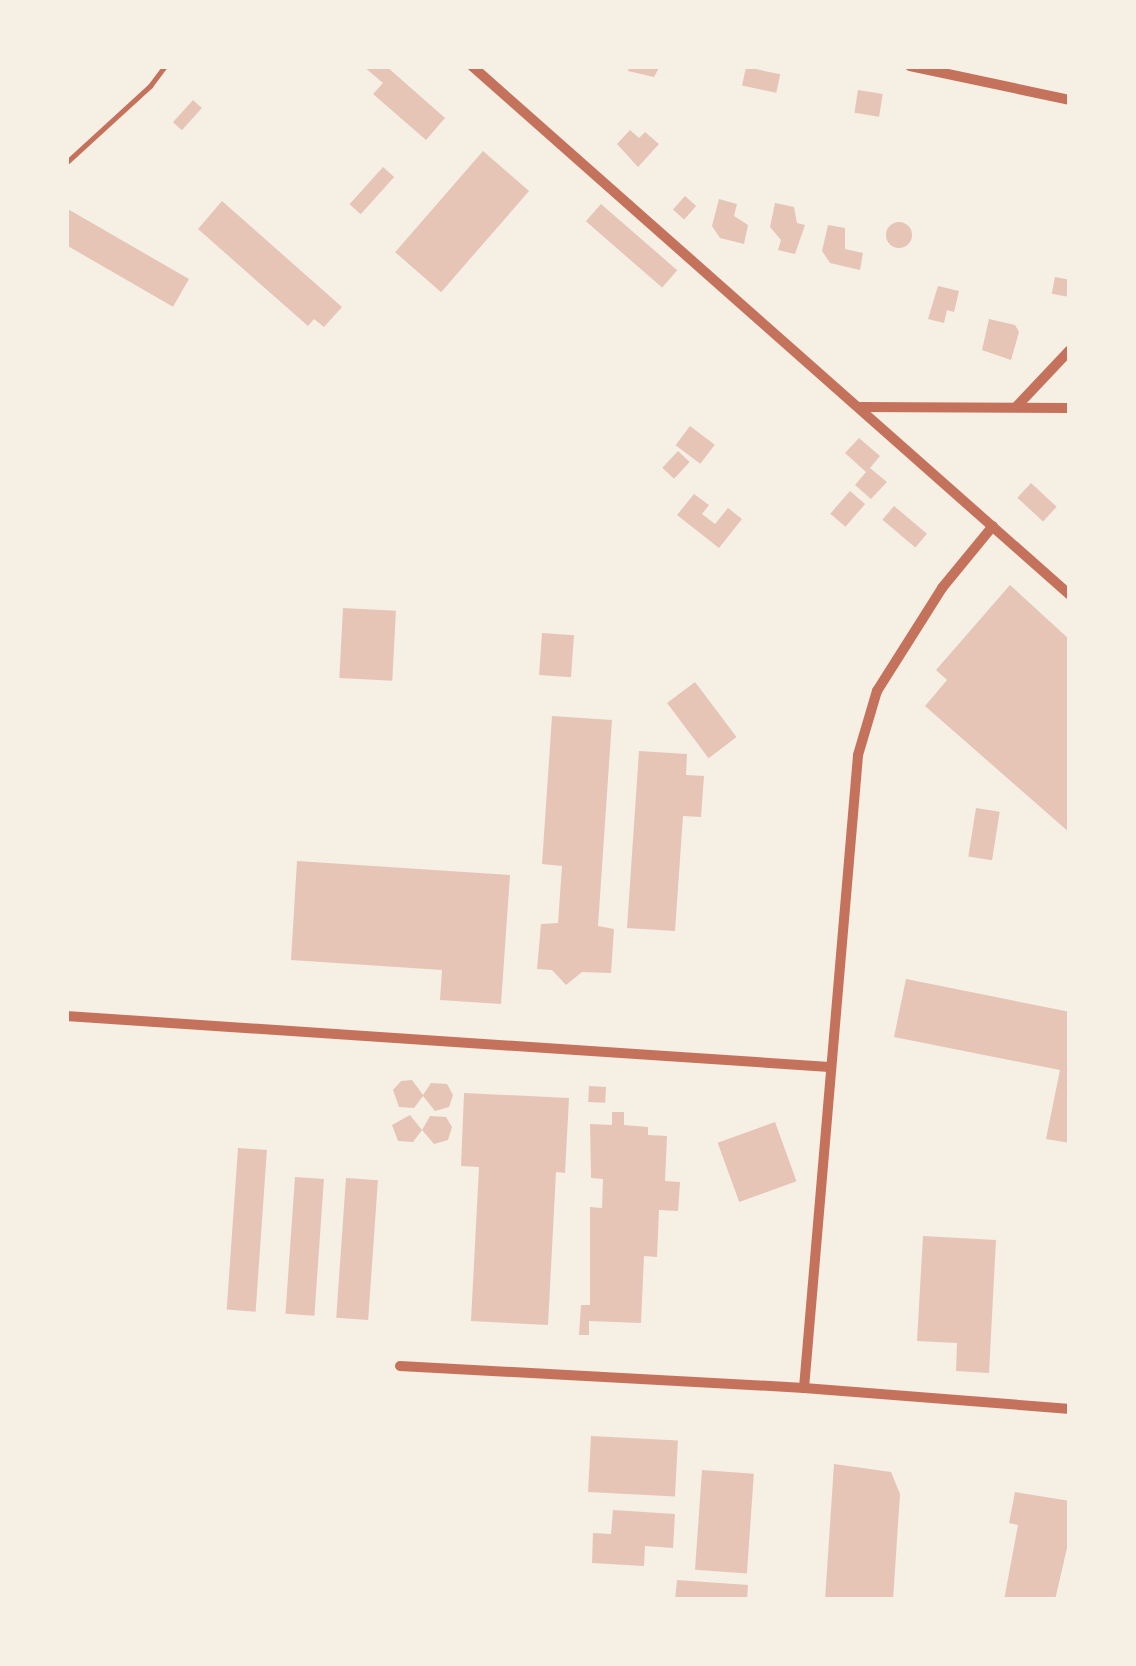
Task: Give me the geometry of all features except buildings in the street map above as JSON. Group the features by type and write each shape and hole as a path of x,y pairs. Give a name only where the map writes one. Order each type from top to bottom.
{"street":[{"path":"472,66 1070,595"},
{"path":"910,66 1070,100"},
{"path":"1017,406 1070,350"},
{"path":"859,407 1070,408"},
{"path":"804,1388 851,801 864,734 877,691 917,625 993,526"},
{"path":"66,1016 829,1067"},
{"path":"400,1366 804,1388 1070,1409"}],"lane":[{"path":"66,164 150,86 165,66"}]}
